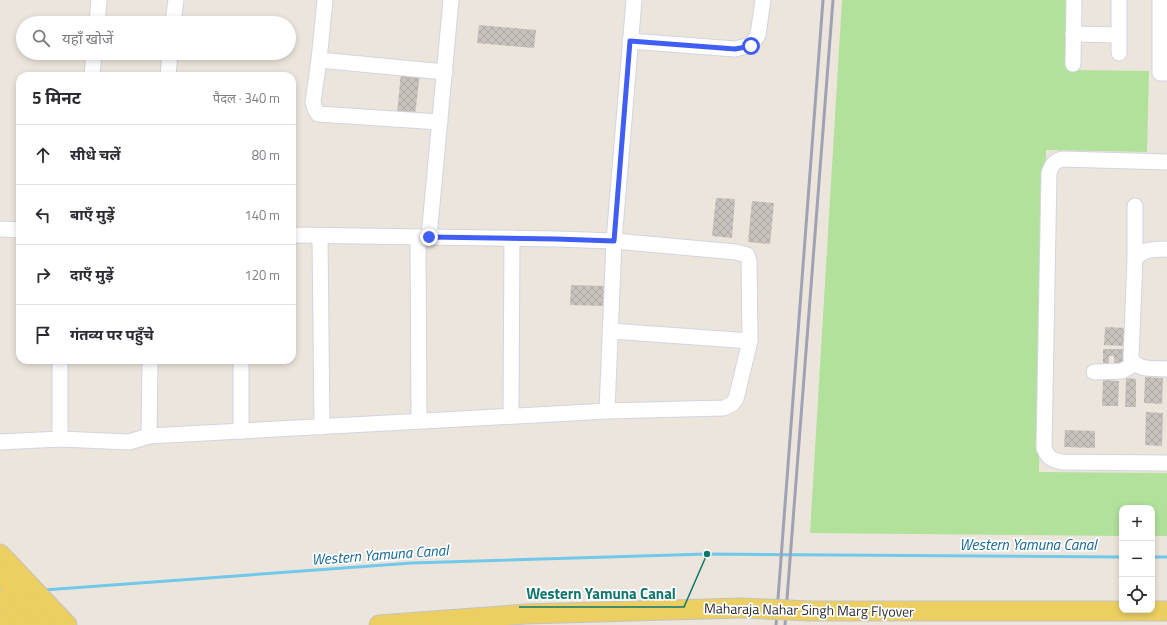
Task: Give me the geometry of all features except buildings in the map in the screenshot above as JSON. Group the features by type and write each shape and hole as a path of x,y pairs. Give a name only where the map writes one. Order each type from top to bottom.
{"main road":[{"path":"0,554 6,574 32,601 66,625"},
{"path":"32,601 44,625"},
{"path":"1,602 24,625"},
{"name":"Maharaja Nahar Singh Marg Flyover","path":"385,624 526,614 742,608 810,611 1167,611"}],"street":[{"path":"98,16 99,0"},
{"path":"174,16 176,0"},
{"path":"325,0 313,102 314,109 318,114 440,122"},
{"path":"419,421 424,237 440,122 451,0"},
{"path":"607,411 614,241 634,0"},
{"path":"630,41 735,49 751,46 758,35 763,0"},
{"path":"1073,64 1074,0"},
{"path":"1119,0 1119,53"},
{"path":"1160,0 1160,73 1167,73"},
{"path":"1073,34 1119,35"},
{"path":"92,72 93,60"},
{"path":"168,72 169,60"},
{"path":"319,60 445,72"},
{"path":"1167,162 1062,159 1055,161 1052,166 1049,173 1044,448 1046,456 1050,459 1062,462 1167,463"},
{"path":"1136,206 1131,358 1134,364 1143,368 1167,369"},
{"path":"0,229 16,230"},
{"path":"0,442 60,439 129,442 149,436 322,426 607,411 724,408 732,404 736,399 750,341 749,261 747,255 736,252 614,241 296,235"},
{"path":"320,236 322,426"},
{"path":"511,416 512,238"},
{"path":"1135,259 1138,253 1144,250 1167,249"},
{"path":"611,331 750,341"},
{"path":"60,364 60,439"},
{"path":"149,436 150,364"},
{"path":"241,364 241,431"},
{"path":"1094,372 1122,371 1134,364"}],"green space":[{"path":"842,0 1069,0 1067,70 1149,71 1147,152 1046,150 1039,472 1167,473 1167,536 1155,536 1155,505 1119,505 1119,536 810,533"}],"waterway":[{"name":"Western Yamuna Canal","path":"44,590 412,563 707,554 1119,557"},
{"name":"Western Yamuna Canal","path":"1155,557 1167,557"}],"railway":[{"path":"776,625 823,0"},
{"path":"785,625 833,0"}],"place":[{"name":"Western Yamuna Canal","path":"707,554"}],"route":[{"path":"429,237 614,241 630,41 735,49 751,46"}]}
